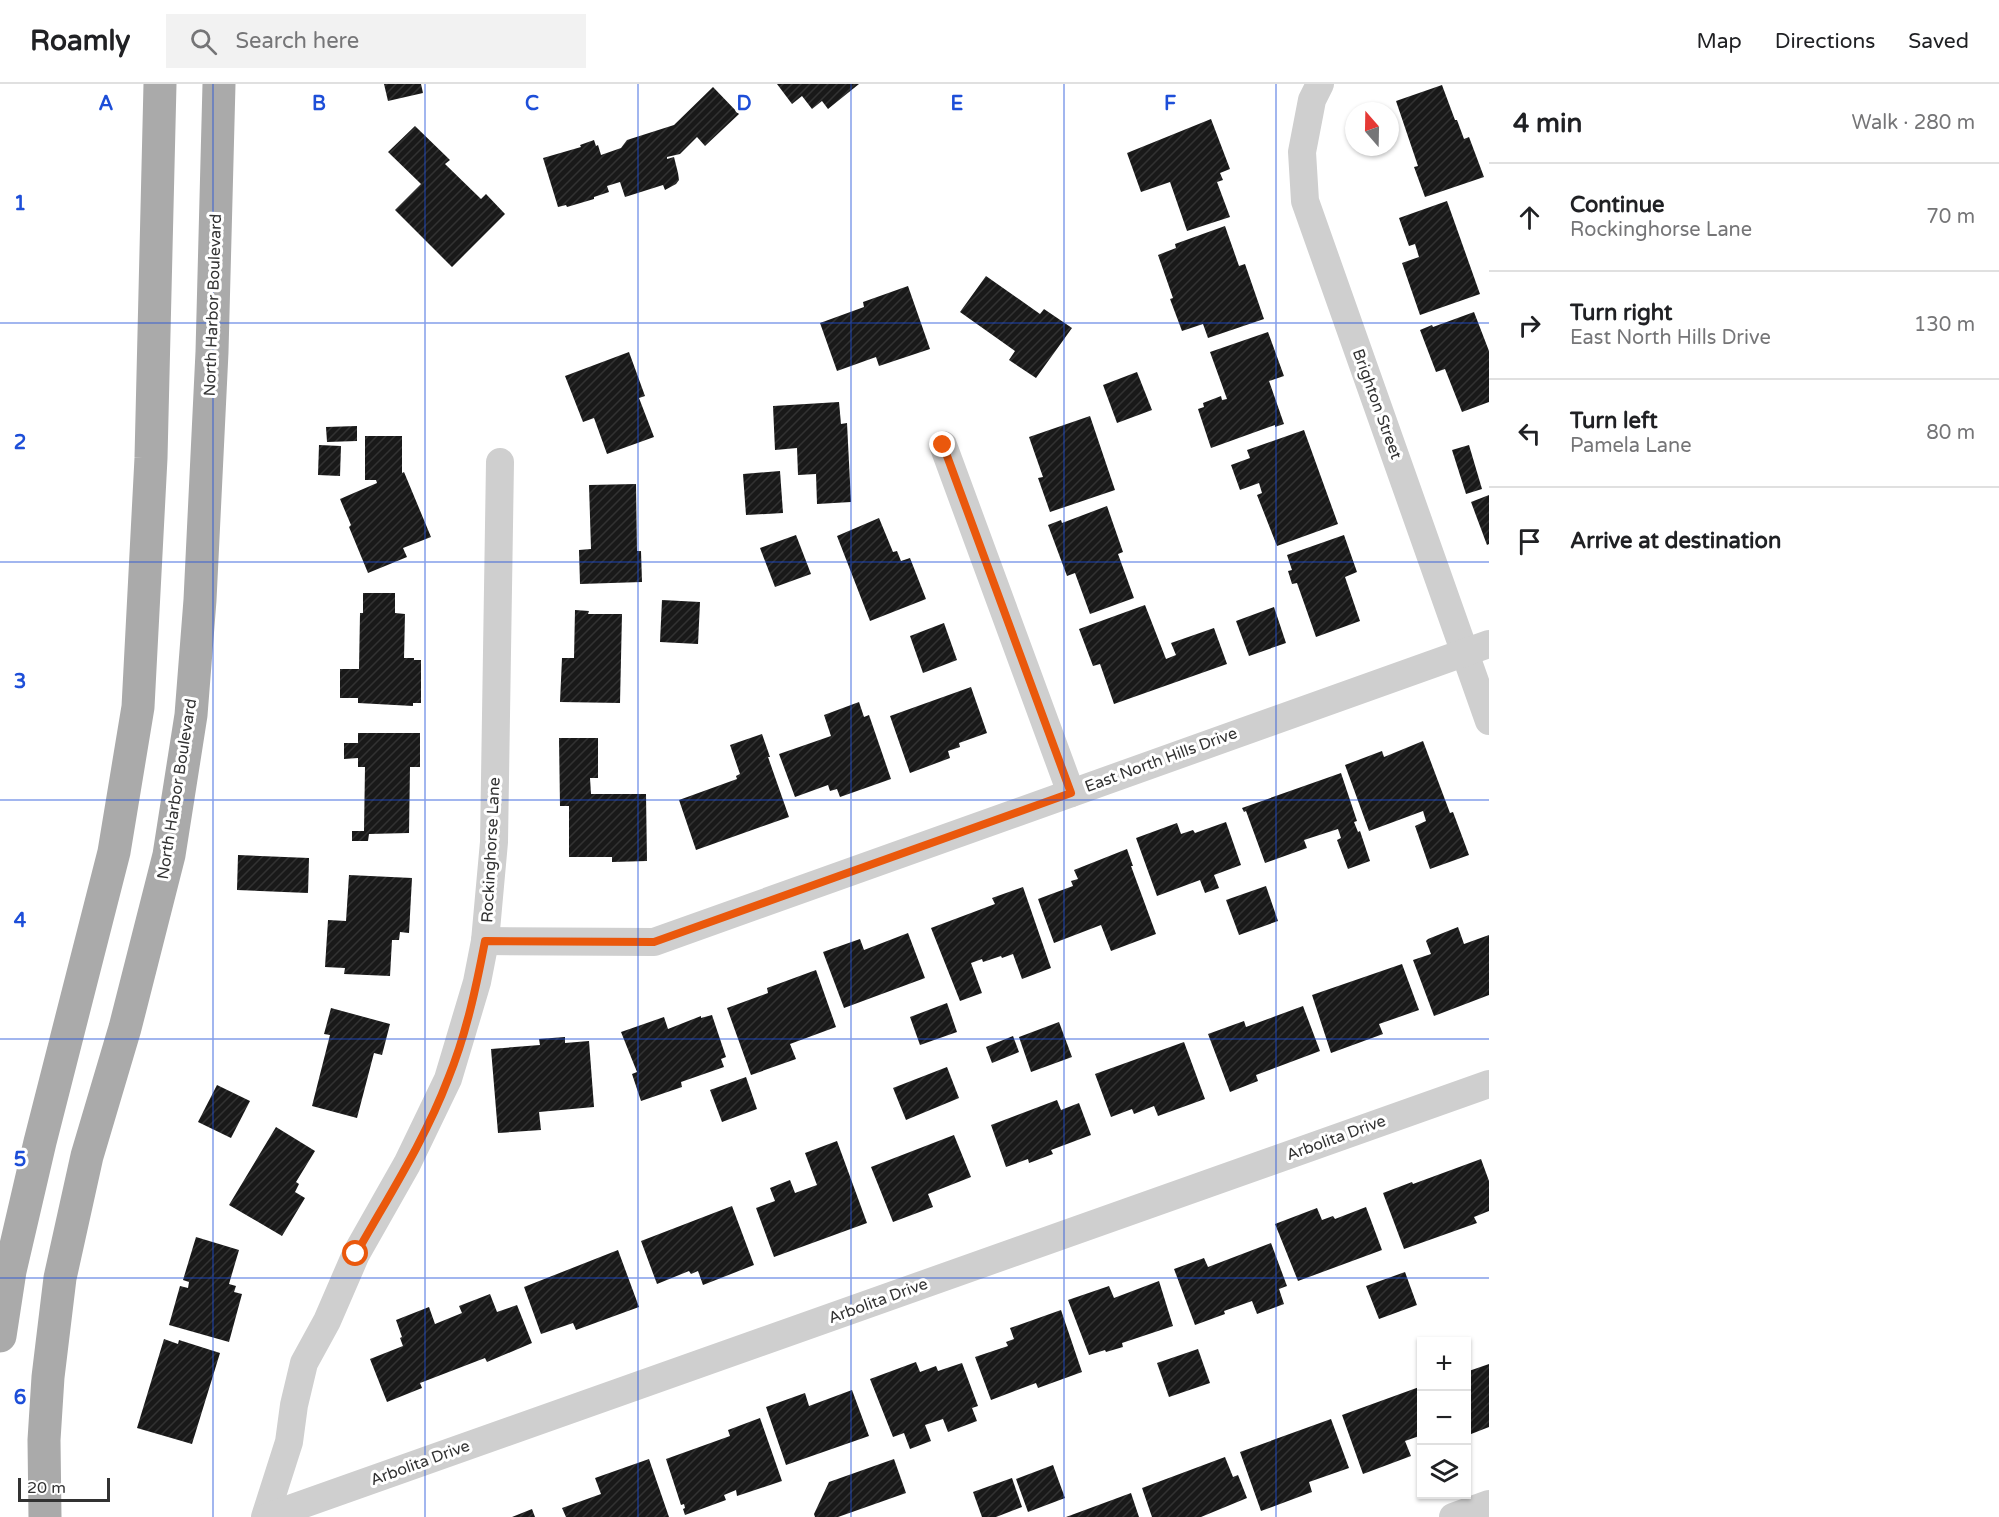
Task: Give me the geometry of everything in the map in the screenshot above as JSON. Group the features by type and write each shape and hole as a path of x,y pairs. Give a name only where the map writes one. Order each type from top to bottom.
{"main road":[{"path":"0,1336 10,1271 9,1236 43,1130 114,852 138,707 152,458 160,84"},
{"name":"North Harbor Boulevard","path":"45,1517 44,1440 47,1388 60,1278 87,1156 125,1028 169,855 191,715 200,600 212,352 219,84"}],"street":[{"name":"Brighton Street","path":"1320,84 1312,100 1302,152 1305,201 1477,648 1489,721"},
{"path":"943,445 1071,793"},
{"name":"Rockinghorse Lane","path":"266,1517 289,1442 294,1405 304,1363 327,1321 356,1254 407,1164 448,1079 477,982 485,941 494,842 500,462"},
{"name":"East North Hills Drive","path":"485,941 654,942 1477,648"},
{"name":"Arbolita Drive","path":"266,1517 1489,1084"},
{"path":"1453,1517 1489,1504"}],"building":[{"path":"384,84 421,84 423,93 388,101"},
{"path":"777,84 859,84 828,109 822,101 812,109 802,96 792,104"},
{"path":"1442,85 1464,139 1469,137 1484,177 1425,197 1414,167 1418,166 1399,110 1399,102 1396,101"},
{"path":"713,87 739,114 705,146 697,137 680,154 667,157 667,159 674,157 679,180 676,184 665,190 663,185 625,197 620,182 607,186 609,192 594,197 594,199 567,207 566,205 558,207 543,158 581,147 580,145 594,140 601,155 621,148 627,140 674,125"},
{"path":"1211,119 1230,169 1220,173 1223,180 1217,182 1230,217 1187,231 1170,182 1141,192 1127,153"},
{"path":"415,126 450,160 445,164 481,199 486,194 505,214 452,267 395,210 421,184 388,152"},
{"path":"1447,201 1480,294 1420,315 1402,263 1419,257 1415,244 1409,246 1399,218"},
{"path":"1225,226 1239,266 1245,264 1264,319 1208,338 1203,324 1182,331 1170,299 1173,298 1158,255 1176,248 1175,244"},
{"path":"986,276 1040,314 1044,309 1072,328 1036,378 1009,360 1015,351 960,312"},
{"path":"908,286 930,349 879,366 876,357 837,371 820,323 864,307 863,302"},
{"path":"1474,312 1489,351 1489,402 1462,412 1445,369 1436,372 1420,330"},
{"path":"1268,332 1284,376 1269,381 1284,424 1275,427 1275,425 1211,448 1198,409 1204,407 1203,403 1221,396 1222,400 1227,399 1210,352"},
{"path":"629,352 645,396 639,398 654,437 607,454 594,418 583,422 565,376"},
{"path":"1137,372 1152,410 1117,423 1103,385"},
{"path":"839,402 841,424 847,423 851,502 817,504 816,474 798,475 797,448 775,450 773,406"},
{"path":"1090,416 1115,490 1050,512 1038,478 1043,477 1029,437"},
{"path":"357,426 357,441 327,442 326,427"},
{"path":"1304,430 1338,524 1277,546 1257,495 1262,493 1259,483 1240,490 1231,465 1250,458 1247,450"},
{"path":"365,436 402,436 402,473 404,472 431,537 403,548 407,557 368,573 340,499 377,483 376,480 365,480"},
{"path":"319,445 341,446 340,476 318,475"},
{"path":"1469,445 1482,489 1466,494 1452,450"},
{"path":"780,471 783,513 746,515 743,474"},
{"path":"636,484 637,551 641,551 642,582 580,584 579,550 591,549 589,485"},
{"path":"1489,495 1489,544 1487,545 1471,502"},
{"path":"1107,506 1123,552 1118,554 1134,598 1090,614 1075,573 1067,576 1048,525 1061,520 1062,523"},
{"path":"879,518 893,552 897,551 901,561 910,558 926,599 870,621 837,536"},
{"path":"796,535 811,574 775,587 760,548"},
{"path":"1344,535 1357,572 1345,577 1360,621 1316,637 1297,583 1292,584 1288,571 1292,570 1287,555"},
{"path":"363,593 395,593 395,613 405,614 404,658 421,660 421,703 413,703 413,706 358,703 358,698 340,698 340,669 359,669 360,613 363,613"},
{"path":"662,600 700,602 698,644 660,642"},
{"path":"1145,605 1166,659 1176,655 1171,643 1214,628 1227,664 1114,704 1100,664 1093,666 1079,629"},
{"path":"1274,607 1286,643 1249,656 1236,621"},
{"path":"575,610 589,611 588,614 622,614 620,703 560,702 562,658 574,658"},
{"path":"944,623 957,660 923,673 910,636"},
{"path":"971,687 987,733 959,743 960,747 948,751 950,758 910,773 890,716"},
{"path":"859,702 864,717 869,715 891,779 840,797 837,789 830,791 828,785 795,797 779,754 831,736 824,715"},
{"path":"358,733 420,733 420,767 410,767 409,833 369,834 368,841 352,841 352,831 364,831 365,767 358,767 358,758 344,759 344,743 358,743"},
{"path":"762,734 789,817 696,850 679,800 737,779 736,776 740,774 730,745"},
{"path":"559,738 598,738 598,778 590,778 591,794 646,794 647,861 612,862 612,857 569,857 569,806 560,806"},
{"path":"1423,741 1450,813 1453,812 1469,855 1430,869 1415,826 1426,821 1423,811 1369,831 1345,765 1382,751 1384,757"},
{"path":"1341,773 1357,821 1354,822 1358,832 1360,831 1370,861 1348,869 1337,840 1341,838 1338,829 1304,840 1307,848 1265,863 1246,811 1244,812 1242,808"},
{"path":"1226,822 1241,865 1214,875 1219,888 1205,893 1200,880 1157,896 1136,838 1177,823 1181,834 1193,830 1195,833"},
{"path":"1127,849 1156,934 1111,951 1101,925 1054,943 1038,899 1073,886 1071,881 1078,879 1074,870"},
{"path":"238,855 309,858 308,893 237,890"},
{"path":"349,875 412,878 409,933 400,932 399,940 392,940 390,976 344,974 345,968 325,967 328,920 346,921"},
{"path":"1266,886 1278,921 1239,935 1226,900"},
{"path":"1023,887 1051,968 1022,979 1013,954 983,962 982,959 971,963 982,993 960,1001 931,928 995,904 992,898"},
{"path":"1458,927 1464,944 1489,935 1489,995 1434,1016 1413,960 1431,954 1426,941 1428,939"},
{"path":"908,933 925,978 844,1008 823,952 860,939 864,950"},
{"path":"1402,964 1419,1010 1379,1024 1383,1034 1331,1053 1312,995"},
{"path":"816,970 836,1027 790,1044 796,1059 751,1075 727,1008 768,993 767,988"},
{"path":"947,1003 957,1032 920,1045 910,1017"},
{"path":"1303,1006 1320,1051 1256,1075 1258,1081 1230,1092 1208,1034 1244,1021 1246,1027"},
{"path":"331,1008 390,1024 382,1055 374,1053 357,1118 312,1106 330,1035 324,1034"},
{"path":"712,1015 726,1057 721,1059 724,1067 681,1082 682,1087 641,1101 632,1074 637,1072 621,1032 664,1017 668,1029 701,1016 701,1018"},
{"path":"1059,1022 1072,1057 1031,1072 1019,1037"},
{"path":"1013,1036 1019,1052 992,1063 986,1047"},
{"path":"565,1037 565,1043 589,1041 594,1107 539,1112 541,1130 498,1133 491,1049 540,1045 539,1039"},
{"path":"1184,1042 1205,1099 1158,1116 1154,1106 1134,1114 1132,1109 1111,1117 1095,1074"},
{"path":"947,1067 959,1098 906,1120 893,1088"},
{"path":"746,1077 757,1109 722,1122 710,1090"},
{"path":"217,1085 250,1101 231,1138 198,1122"},
{"path":"1057,1100 1061,1110 1079,1103 1091,1135 1051,1150 1053,1154 1029,1163 1028,1159 1006,1167 991,1125"},
{"path":"276,1127 315,1151 296,1182 299,1184 295,1192 305,1198 282,1236 229,1205"},
{"path":"954,1135 971,1177 928,1194 933,1207 893,1222 871,1167"},
{"path":"837,1141 867,1223 774,1257 756,1208 775,1201 770,1188 790,1180 795,1193 817,1185 805,1153"},
{"path":"1481,1159 1489,1181 1489,1211 1474,1217 1477,1223 1404,1249 1383,1193"},
{"path":"732,1206 754,1265 703,1285 698,1271 691,1274 689,1271 657,1284 641,1241"},
{"path":"1366,1207 1382,1250 1298,1281 1275,1224 1317,1208 1322,1220 1333,1216 1335,1219"},
{"path":"196,1237 239,1250 229,1284 236,1286 234,1292 242,1294 229,1342 169,1325 180,1286 188,1288 189,1282 183,1280"},
{"path":"1271,1243 1287,1286 1279,1289 1284,1304 1257,1314 1252,1301 1195,1325 1174,1269 1204,1258 1208,1267"},
{"path":"618,1250 639,1307 576,1330 573,1323 541,1334 524,1287"},
{"path":"1405,1272 1417,1305 1379,1319 1366,1286"},
{"path":"1159,1281 1173,1326 1122,1343 1123,1347 1089,1355 1068,1300 1109,1286 1114,1298"},
{"path":"490,1294 497,1312 517,1305 532,1343 487,1362 485,1358 420,1383 422,1388 387,1402 370,1359 403,1346 396,1320 429,1307 435,1324 462,1313 459,1306"},
{"path":"1061,1310 1082,1372 1038,1388 1036,1383 991,1400 975,1357 1008,1346 1006,1342 1014,1339 1010,1328"},
{"path":"164,1339 178,1344 179,1340 220,1353 192,1444 137,1428"},
{"path":"1198,1349 1210,1383 1169,1397 1157,1363"},
{"path":"916,1362 920,1372 936,1366 938,1371 962,1363 978,1406 972,1408 977,1421 948,1432 943,1419 925,1425 931,1441 910,1449 904,1433 893,1437 870,1379"},
{"path":"1489,1364 1489,1427 1471,1434 1471,1391 1471,1370"},
{"path":"1417,1388 1417,1437 1405,1441 1411,1456 1363,1474 1342,1415"},
{"path":"852,1390 869,1436 786,1465 766,1407 805,1393 809,1406"},
{"path":"760,1418 782,1481 737,1496 736,1490 724,1495 726,1500 685,1515 684,1504 681,1505 666,1459 730,1436 728,1430"},
{"path":"1331,1419 1349,1468 1309,1482 1312,1492 1261,1511 1240,1452"},
{"path":"1225,1457 1233,1477 1238,1475 1247,1498 1201,1517 1152,1517 1142,1488"},
{"path":"649,1459 669,1517 566,1517 562,1508 601,1494 595,1478"},
{"path":"894,1459 906,1493 838,1517 815,1517 814,1514 829,1482"},
{"path":"1053,1465 1065,1498 1028,1512 1016,1479"},
{"path":"1012,1478 1022,1507 996,1517 982,1517 973,1492"},
{"path":"1131,1493 1139,1517 1066,1517"},
{"path":"532,1509 535,1517 512,1517"}],"route":[{"path":"356,1254 407,1164 448,1079 477,982 485,941 654,942 1071,793 943,445"}]}
